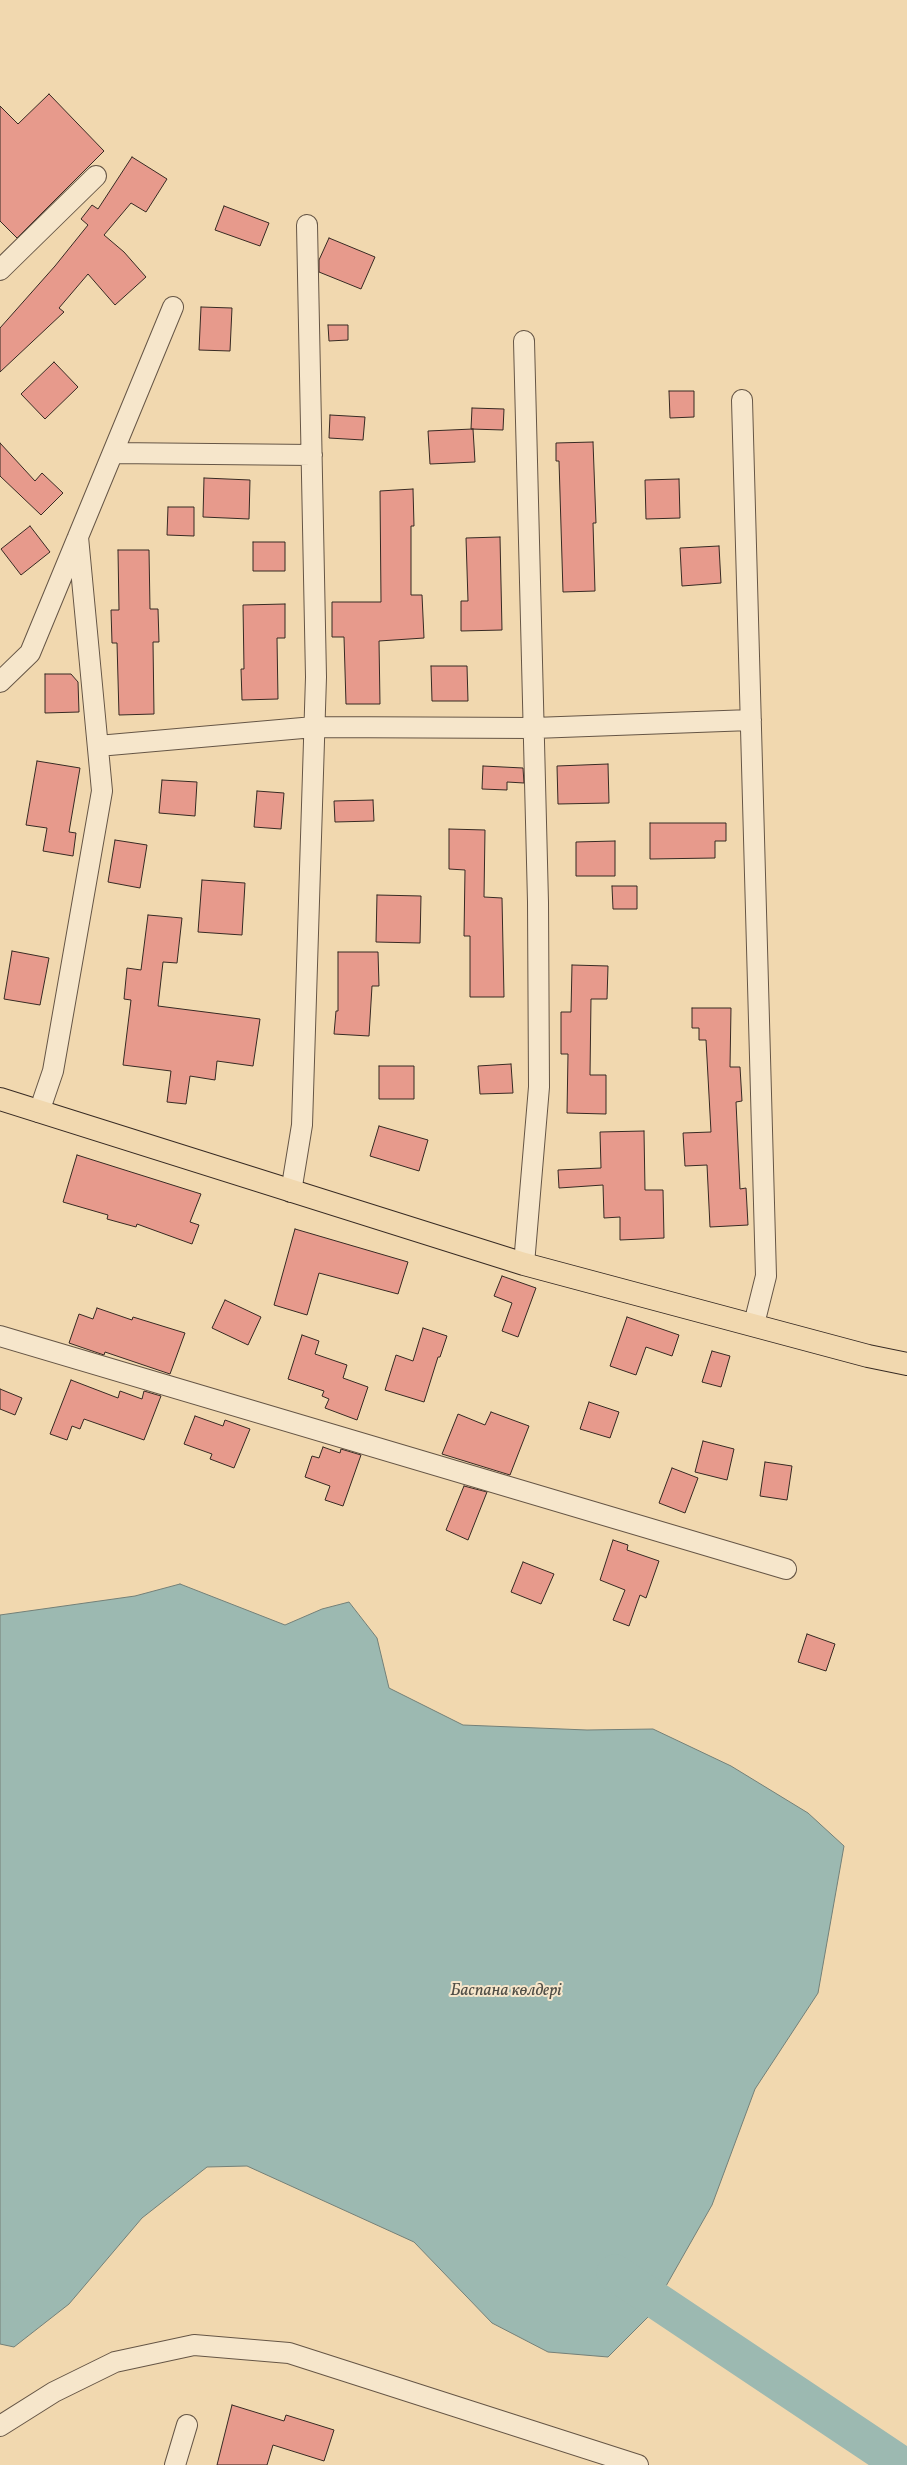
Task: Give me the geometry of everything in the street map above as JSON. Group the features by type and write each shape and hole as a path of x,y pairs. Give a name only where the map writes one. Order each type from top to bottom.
{"main road":[{"path":"0,1099 291,1192 524,1264 754,1324 868,1356 907,1364"}],"street":[{"path":"0,270 96,176"},
{"path":"291,1192 302,1125 316,677 307,225"},
{"path":"0,682 30,653 173,307"},
{"path":"524,341 538,902 539,1087 524,1264"},
{"path":"742,400 766,1276 754,1324"},
{"path":"113,453 312,455"},
{"path":"39,1112 53,1071 102,791 78,536"},
{"path":"98,746 314,727 534,728 751,720"},
{"path":"0,1336 786,1569"},
{"path":"0,2426 54,2392 114,2362 194,2345 289,2353 638,2465"},
{"path":"175,2465 187,2425"}],"water":[{"name":"Баспана көлдері","path":"180,1584 285,1625 322,1609 349,1602 377,1638 389,1688 463,1725 587,1730 653,1729 731,1766 808,1813 844,1846 818,1993 755,2089 712,2205 649,2316 608,2357 548,2352 492,2323 414,2242 247,2166 207,2167 142,2218 69,2304 14,2347 0,2344 0,1615 135,1596"}],"building":[{"path":"49,94 104,151 17,238 0,221 0,106 18,124"},
{"path":"132,157 167,179 146,212 131,203 104,235 124,252 146,277 115,305 88,274 59,308 64,312 0,372 0,328 55,266 88,225 81,219 92,205 98,209"},
{"path":"224,206 269,223 260,246 215,230"},
{"path":"329,238 375,257 361,289 319,272 319,260"},
{"path":"201,307 232,308 230,351 199,350"},
{"path":"328,325 348,325 348,340 329,341"},
{"path":"54,362 78,387 45,419 21,394"},
{"path":"669,391 694,391 694,417 670,418"},
{"path":"472,408 504,409 503,430 471,429"},
{"path":"330,415 365,417 363,440 329,438"},
{"path":"473,429 475,462 430,464 428,431"},
{"path":"593,442 596,523 593,523 595,591 563,592 559,461 556,461 556,443"},
{"path":"0,443 35,481 42,473 63,493 41,515 0,476"},
{"path":"204,478 250,480 249,519 203,517"},
{"path":"679,479 680,518 646,519 645,480"},
{"path":"413,489 414,526 411,526 411,595 422,595 424,638 379,641 380,704 346,704 344,637 332,637 332,602 381,602 380,491"},
{"path":"168,507 194,507 194,536 167,535"},
{"path":"30,526 50,552 21,575 1,549"},
{"path":"500,537 502,630 461,631 461,601 468,601 466,538"},
{"path":"253,542 285,542 285,571 253,571"},
{"path":"719,546 721,583 682,586 680,548"},
{"path":"118,550 149,550 150,609 158,609 159,642 153,642 154,714 119,715 117,643 112,643 111,610 119,610"},
{"path":"285,604 285,638 277,638 278,699 242,700 241,669 244,669 243,605"},
{"path":"431,666 467,666 468,701 432,701"},
{"path":"45,674 71,674 78,682 79,712 45,713"},
{"path":"37,761 80,768 69,832 76,833 73,856 43,851 47,828 26,825"},
{"path":"608,764 609,803 558,804 557,766"},
{"path":"483,766 523,768 524,783 507,782 507,790 482,789"},
{"path":"162,780 197,782 195,816 159,813"},
{"path":"257,791 284,793 281,829 254,827"},
{"path":"373,800 374,821 335,822 334,801"},
{"path":"650,823 726,823 726,841 715,841 715,858 650,859"},
{"path":"449,829 485,830 484,897 502,898 504,997 470,997 470,936 464,936 465,870 449,869"},
{"path":"115,840 147,845 140,888 108,882"},
{"path":"615,841 615,876 576,876 576,842"},
{"path":"202,880 245,883 242,935 198,932"},
{"path":"612,886 637,886 637,909 613,909"},
{"path":"377,895 421,896 420,943 376,942"},
{"path":"148,915 182,918 177,963 163,962 158,1006 260,1019 253,1066 217,1061 215,1080 190,1076 186,1104 167,1102 171,1071 123,1065 131,1000 124,999 127,968 141,970"},
{"path":"12,951 49,958 40,1005 4,999"},
{"path":"338,952 378,952 379,986 372,986 369,1036 334,1034 336,1011 338,1011"},
{"path":"572,965 608,966 607,999 591,999 590,1075 606,1075 606,1114 567,1113 568,1054 561,1054 561,1012 571,1012"},
{"path":"692,1008 731,1008 730,1067 740,1067 742,1101 736,1102 740,1189 746,1188 748,1225 710,1227 707,1165 685,1166 683,1133 711,1132 706,1040 699,1040 699,1028 692,1028"},
{"path":"511,1064 513,1093 480,1094 478,1066"},
{"path":"379,1066 414,1066 414,1099 379,1099"},
{"path":"379,1126 428,1140 419,1171 370,1156"},
{"path":"644,1131 645,1190 663,1190 664,1238 620,1240 620,1217 604,1218 603,1185 559,1188 558,1170 601,1168 600,1132"},
{"path":"77,1155 201,1194 190,1222 199,1225 192,1244 137,1224 136,1227 107,1219 108,1215 63,1202"},
{"path":"295,1229 408,1262 398,1294 319,1273 307,1315 274,1305"},
{"path":"502,1276 536,1288 518,1337 502,1331 512,1303 494,1296"},
{"path":"225,1300 261,1317 248,1345 212,1328"},
{"path":"97,1308 132,1320 133,1317 185,1333 170,1374 105,1352 104,1355 69,1343 79,1314 93,1319"},
{"path":"627,1317 679,1335 672,1356 646,1347 636,1375 610,1366"},
{"path":"423,1328 447,1336 440,1357 438,1357 424,1402 385,1390 396,1355 413,1361"},
{"path":"302,1335 319,1341 315,1354 347,1365 343,1378 368,1387 357,1420 325,1408 329,1399 322,1396 324,1391 288,1379"},
{"path":"712,1351 730,1356 721,1387 702,1382"},
{"path":"71,1380 118,1398 120,1391 142,1399 144,1391 161,1396 144,1440 84,1419 80,1429 72,1426 67,1440 50,1434"},
{"path":"0,1389 22,1398 15,1415 0,1409"},
{"path":"589,1402 619,1412 610,1438 580,1429"},
{"path":"491,1412 529,1426 510,1475 442,1454 458,1414 485,1425"},
{"path":"195,1416 223,1426 225,1420 250,1429 234,1468 210,1459 212,1454 184,1444"},
{"path":"703,1441 734,1449 727,1480 695,1472"},
{"path":"323,1447 340,1453 341,1449 361,1455 343,1506 325,1500 330,1486 305,1477 312,1456 319,1458"},
{"path":"765,1462 792,1466 787,1500 760,1496"},
{"path":"672,1468 698,1478 685,1513 659,1503"},
{"path":"464,1486 487,1492 468,1540 446,1530"},
{"path":"613,1540 628,1545 627,1550 659,1561 646,1598 640,1595 629,1626 613,1620 625,1590 600,1580"},
{"path":"523,1562 554,1574 541,1604 511,1592"},
{"path":"807,1634 835,1644 826,1671 798,1662"},
{"path":"232,2405 284,2421 286,2415 334,2430 324,2461 273,2445 267,2465 217,2465"}],"waterway":[{"path":"615,2273 902,2465"}]}
